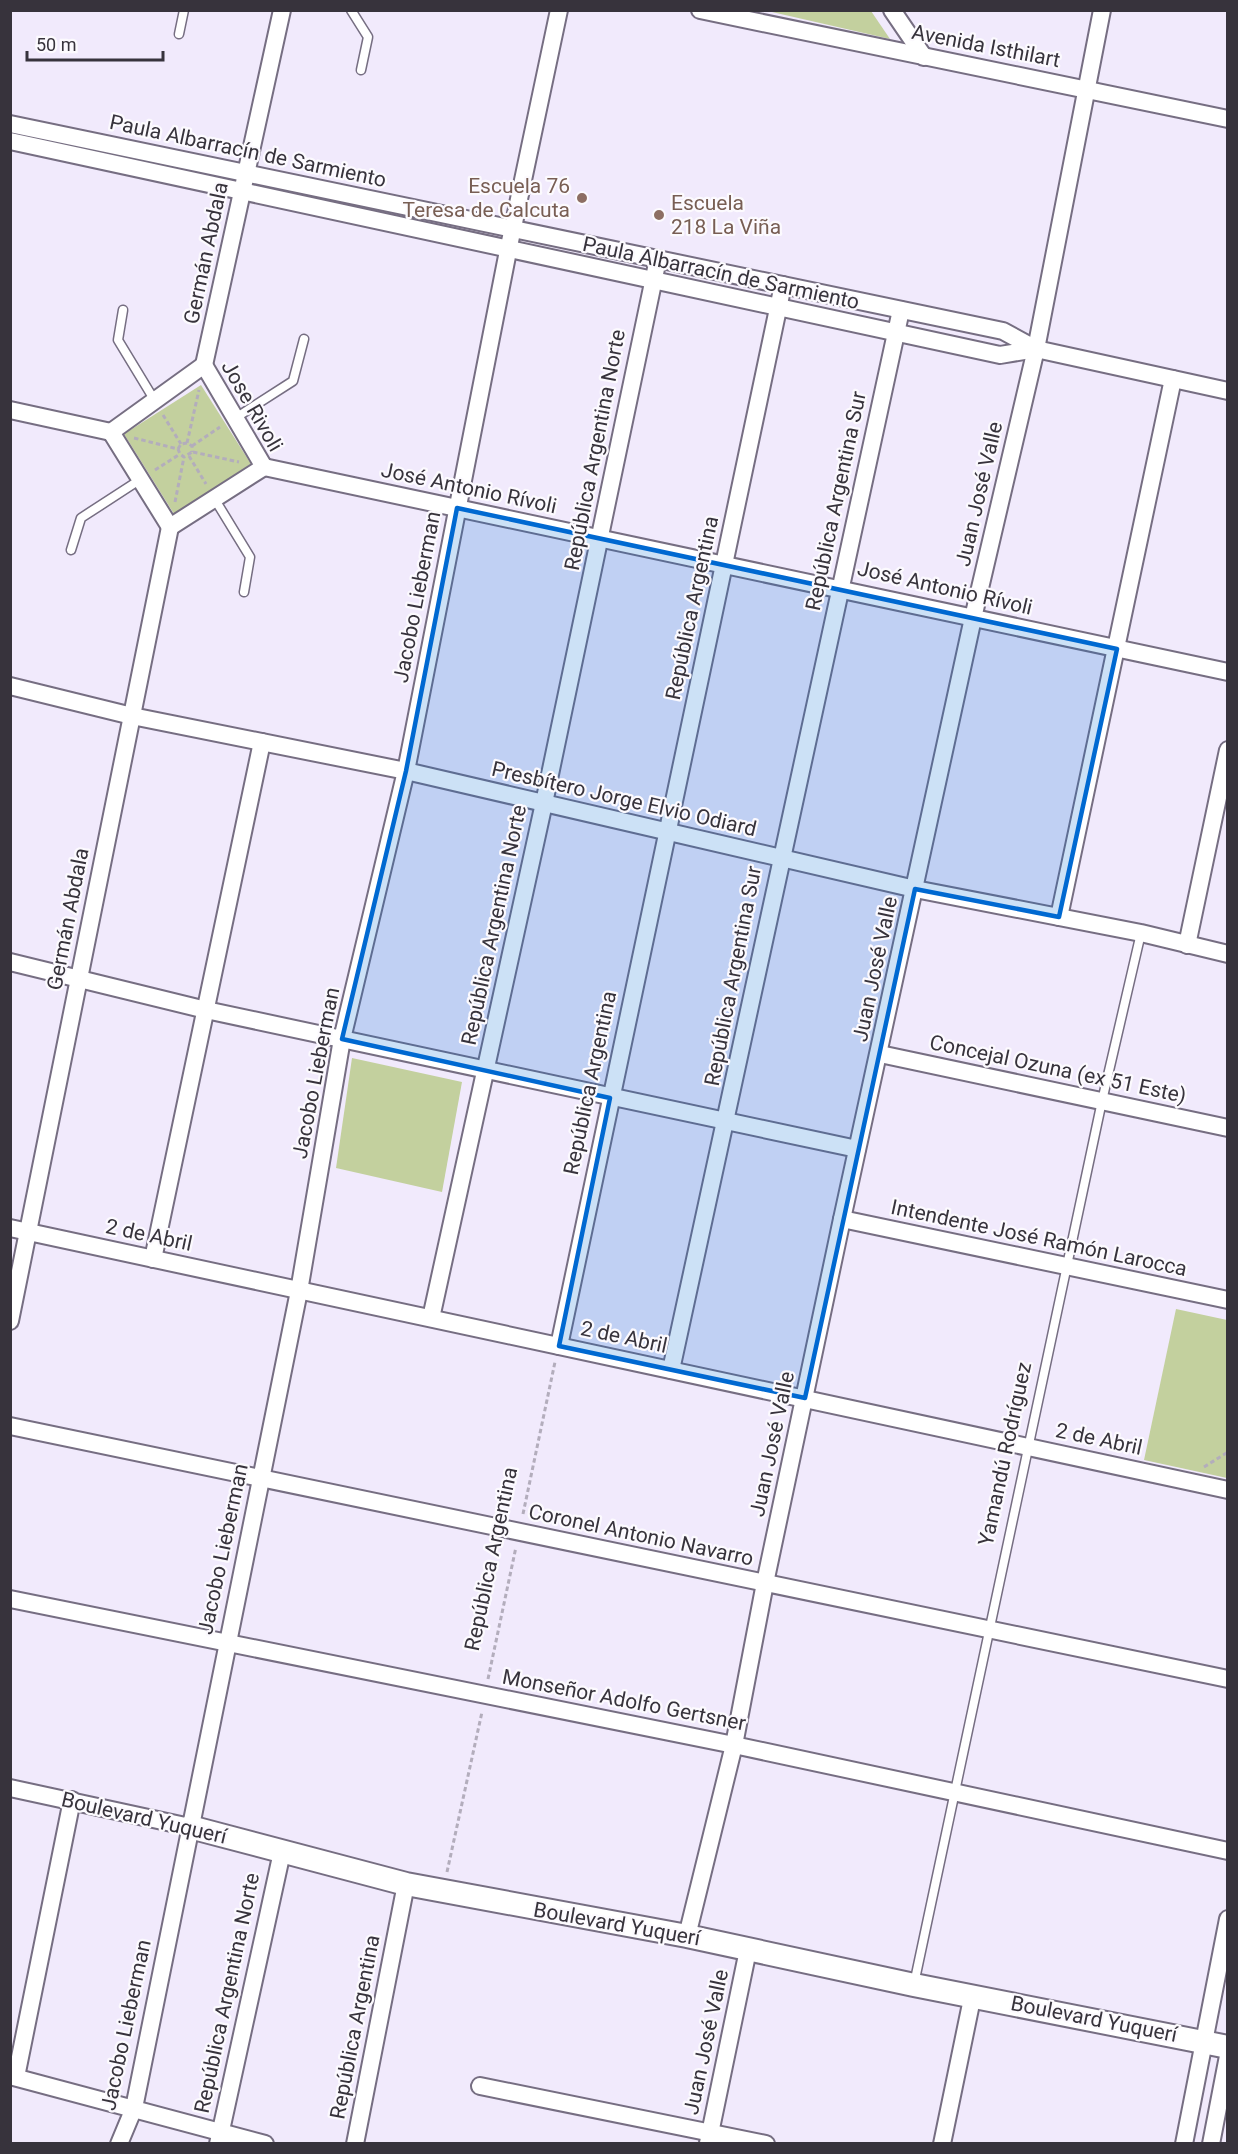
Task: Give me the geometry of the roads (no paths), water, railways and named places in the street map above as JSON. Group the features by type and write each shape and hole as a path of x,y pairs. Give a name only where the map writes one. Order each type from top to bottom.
{"street":[{"name":"Germán Abdala","path":"204,365 282,10"},
{"name":"Jacobo Lieberman","path":"119,2144 134,2108 299,1292 342,1039 406,771 508,250 559,10"},
{"name":"Avenida Isthilart","path":"700,10 740,14 924,57 1227,119"},
{"path":"892,10 924,57"},
{"name":"Juan José Valle","path":"687,1936 734,1745 765,1583 857,1149 880,1054 973,618 1036,349 1102,10"},
{"name":"Paula Albarracín de Sarmiento","path":"10,124 1003,331 1036,349 1227,391"},
{"name":"Paula Albarracín de Sarmiento","path":"10,141 896,334 1000,355 1036,349"},
{"name":"República Argentina Norte","path":"431,1318 601,539 658,259"},
{"name":"República Argentina","path":"558,1346 783,285"},
{"name":"República Argentina Sur","path":"671,1370 727,1122 780,859 901,310"},
{"name":"Jose Rivoli","path":"111,432 204,365 237,417 264,467 170,527"},
{"path":"1059,917 1173,379"},
{"path":"10,410 111,432 170,527"},
{"name":"José Antonio Rívoli","path":"264,467 1227,672"},
{"name":"Germán Abdala","path":"10,1321 170,527"},
{"name":"Presbítero Jorge Elvio Odiard","path":"10,686 132,716 406,771 915,889 1141,933 1227,954"},
{"path":"153,1259 262,742"},
{"path":"1187,945 1227,750"},
{"path":"10,962 206,1010 857,1149"},
{"name":"Concejal Ozuna (ex 51 Este)","path":"880,1054 1227,1128"},
{"name":"Intendente José Ramón Larocca","path":"842,1219 1227,1300"},
{"name":"2 de Abril","path":"10,1228 1227,1490"},
{"name":"Coronel Antonio Navarro","path":"10,1426 1227,1679"},
{"name":"Monseñor Adolfo Gertsner","path":"10,1599 734,1745 1227,1851"},
{"name":"Boulevard Yuquerí","path":"10,1788 190,1827 406,1884 687,1936 914,1985 973,1994 1227,2047"},
{"path":"72,1800 13,2076 134,2108 219,2138 265,2144"},
{"name":"República Argentina Norte","path":"219,2138 282,1852"},
{"name":"República Argentina","path":"355,2144 406,1884"},
{"path":"1184,2144 1227,1919"},
{"name":"Juan José Valle","path":"710,2138 748,1950"},
{"path":"942,2144 973,1994"},
{"path":"1211,2144 1227,2056"},
{"path":"480,2086 710,2138 765,2144"}],"lane":[{"path":"179,34 184,10"},
{"path":"351,10 368,37 361,70"},
{"path":"123,310 118,340 155,401"},
{"path":"237,417 293,381 304,339"},
{"path":"71,550 81,518 141,479"},
{"path":"214,498 250,557 244,592"},
{"name":"Yamandú Rodríguez","path":"914,1985 957,1792 1102,1101 1141,933"}],"place":[{"name":"Escuela 76 Teresa de Calcuta","path":"582,198"},
{"name":"Escuela 218 La Viña","path":"659,215"}]}
